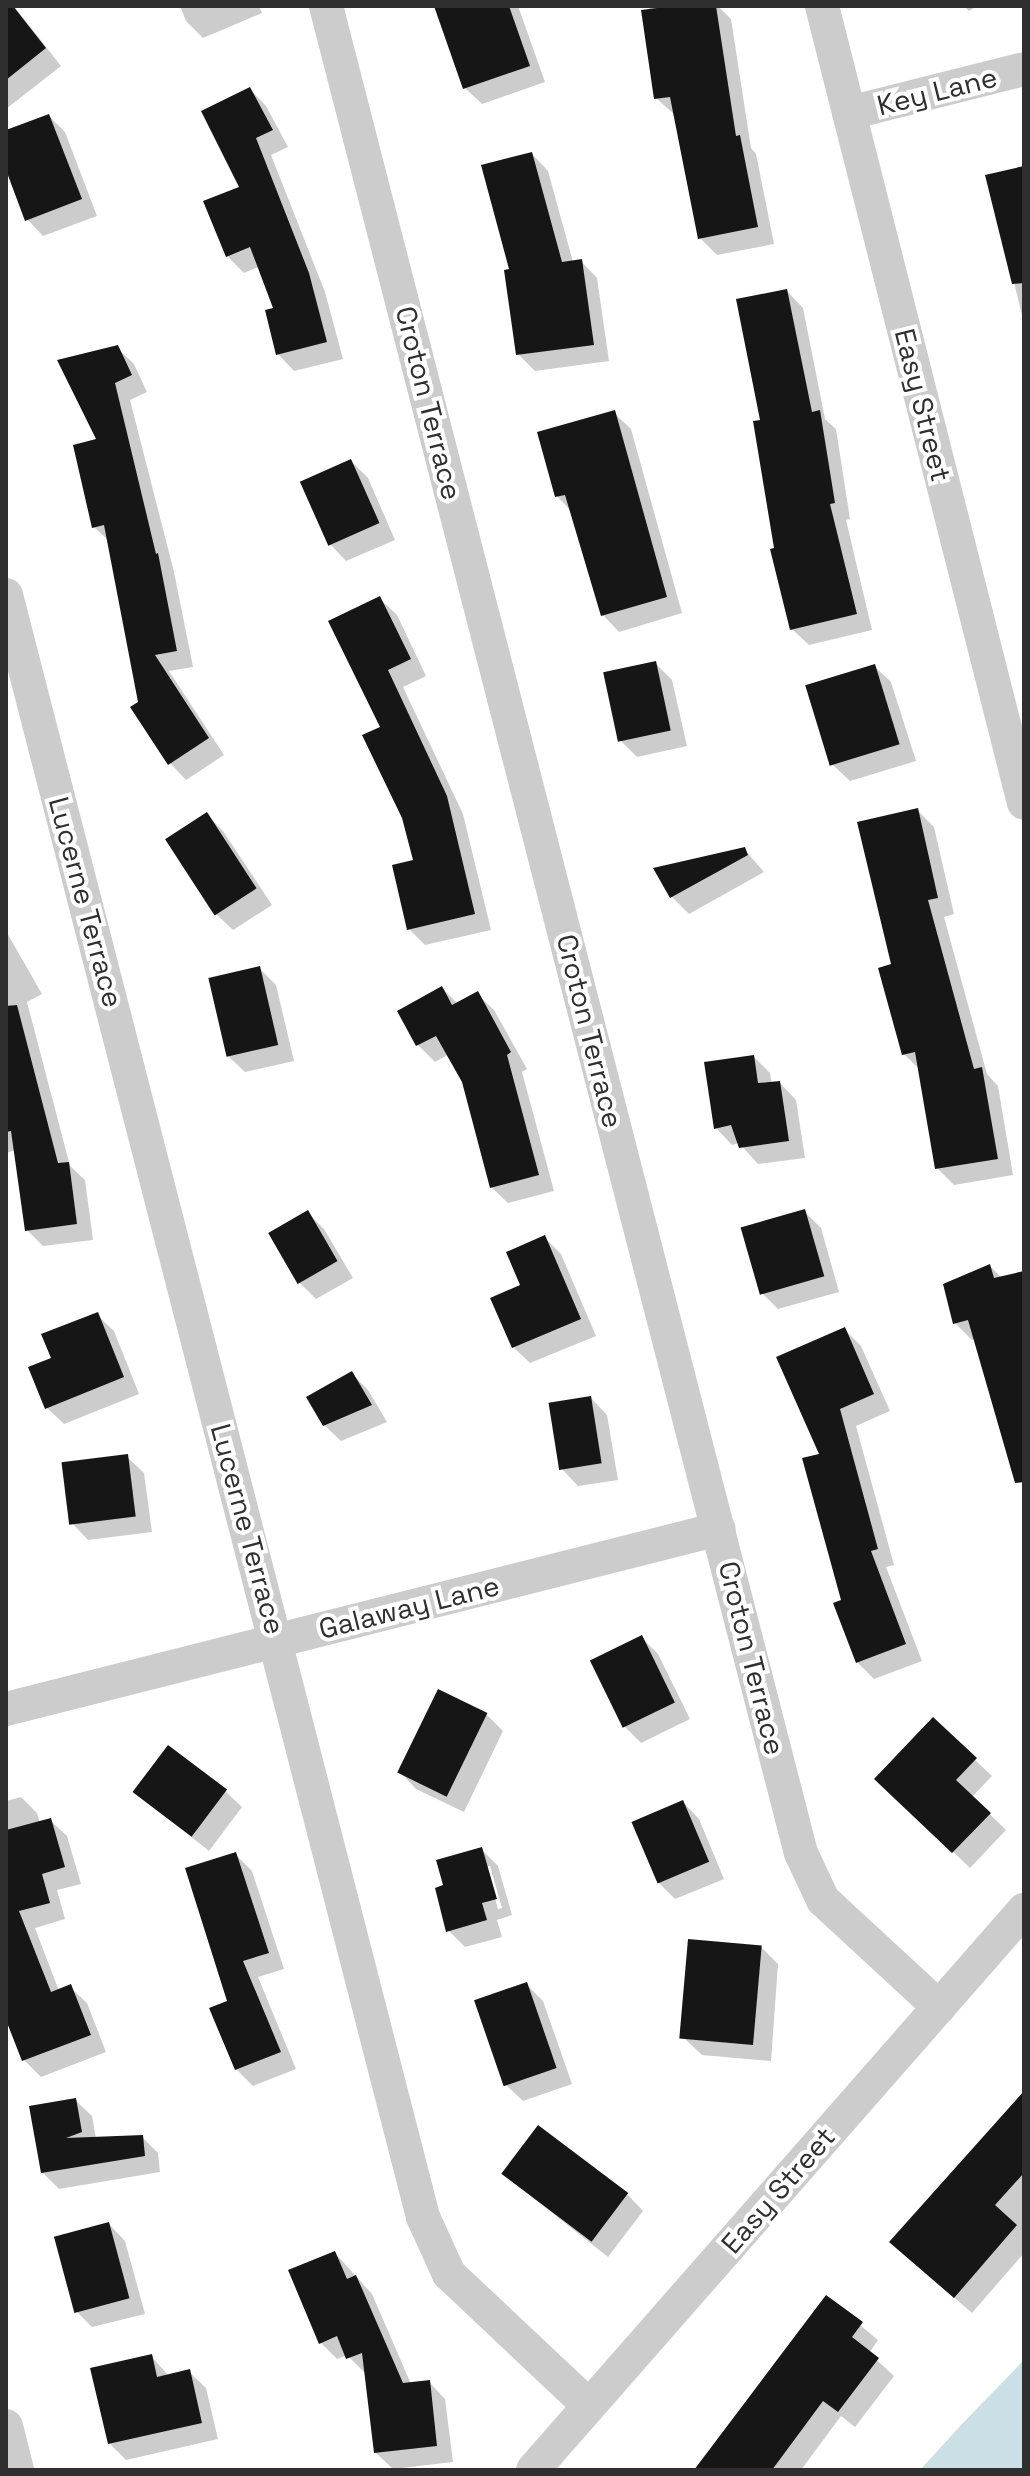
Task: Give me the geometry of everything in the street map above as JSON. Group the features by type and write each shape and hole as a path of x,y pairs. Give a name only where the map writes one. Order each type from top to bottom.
{"street":[{"name":"Croton Terrace","path":"326,6 801,1853 823,1900 939,2007"},
{"name":"Easy Street","path":"822,6 1024,803"},
{"name":"Key Lane","path":"849,113 1024,69"},
{"name":"Lucerne Terrace","path":"6,595 423,2217 449,2274 589,2406"},
{"name":"Galaway Lane","path":"6,1709 719,1529"},
{"name":"Easy Street","path":"533,2470 1024,1910"},
{"path":"6,2426 17,2470"}],"water":[{"path":"1024,2360 1024,2470 920,2470 962,2424"}],"building":[{"path":"6,6 13,6 46,48 6,80"},
{"path":"434,6 509,6 530,66 463,89"},
{"path":"716,6 736,136 740,135 758,227 698,239 670,97 654,99 641,10"},
{"path":"250,87 273,130 256,138 309,273 327,342 276,355 265,310 273,308 250,247 226,257 203,201 239,187 201,111"},
{"path":"49,114 82,199 25,221 6,170 6,130"},
{"path":"532,152 562,262 582,259 594,345 516,355 504,270 509,269 481,165"},
{"path":"1024,166 1024,283 1012,284 985,175"},
{"path":"787,289 812,412 820,410 835,503 830,504 857,614 790,630 770,549 774,548 753,421 760,420 736,299"},
{"path":"118,345 132,375 115,383 158,553 177,651 155,655 209,738 168,765 130,707 138,702 104,525 92,528 73,445 96,439 57,360"},
{"path":"615,410 667,597 601,616 565,495 555,497 537,432"},
{"path":"351,459 379,523 328,546 300,482"},
{"path":"380,596 411,659 388,670 447,796 475,914 407,930 392,865 413,860 402,818 362,735 380,727 328,621"},
{"path":"656,661 671,730 618,742 603,672"},
{"path":"875,664 900,744 830,766 805,685"},
{"path":"918,808 938,898 928,900 974,1069 982,1067 998,1159 935,1169 915,1052 902,1055 878,968 891,964 857,822"},
{"path":"207,812 257,888 215,916 165,839"},
{"path":"745,847 748,855 670,898 653,868"},
{"path":"260,966 278,1045 227,1057 208,978"},
{"path":"442,986 452,1005 478,991 511,1052 507,1055 539,1175 490,1188 462,1082 436,1036 416,1046 397,1011"},
{"path":"17,1005 58,1163 69,1162 77,1224 25,1231 11,1131 6,1132 6,1006"},
{"path":"754,1055 758,1083 780,1081 789,1141 739,1148 731,1125 714,1129 704,1062"},
{"path":"805,1209 824,1276 760,1295 741,1227"},
{"path":"308,1210 338,1261 298,1284 268,1233"},
{"path":"545,1235 581,1319 512,1348 490,1298 520,1285 506,1252"},
{"path":"990,1264 994,1278 1024,1271 1024,1482 1015,1483 968,1320 953,1324 943,1284"},
{"path":"98,1312 124,1377 45,1409 28,1367 51,1358 41,1334"},
{"path":"845,1327 874,1394 840,1409 878,1549 871,1551 906,1644 856,1663 833,1603 841,1600 802,1458 819,1454 776,1357"},
{"path":"352,1371 372,1405 323,1426 306,1397"},
{"path":"591,1396 602,1463 559,1470 549,1403"},
{"path":"128,1454 136,1517 69,1525 61,1462"},
{"path":"642,1635 675,1702 623,1728 590,1660"},
{"path":"438,1689 487,1713 447,1797 397,1773"},
{"path":"933,1717 977,1758 956,1780 991,1813 952,1853 874,1779"},
{"path":"168,1745 227,1790 192,1837 132,1792"},
{"path":"683,1800 709,1862 658,1884 631,1822"},
{"path":"51,1818 65,1867 42,1874 50,1903 19,1911 51,1992 71,1984 91,2035 22,2061 6,2020 6,1830"},
{"path":"482,1847 497,1899 482,1903 487,1920 446,1932 435,1888 443,1885 436,1860"},
{"path":"236,1852 269,1953 243,1961 281,2052 235,2070 209,2008 227,2001 185,1868"},
{"path":"688,1939 762,1945 753,2045 679,2039"},
{"path":"527,1982 557,2068 504,2086 474,2000"},
{"path":"1024,2091 1024,2173 995,2205 1017,2225 954,2298 889,2242"},
{"path":"76,2098 82,2132 66,2138 143,2135 145,2156 41,2173 29,2106"},
{"path":"538,2125 628,2193 592,2242 501,2174"},
{"path":"109,2222 129,2298 74,2313 54,2237"},
{"path":"335,2251 347,2279 356,2275 403,2383 430,2380 437,2446 374,2453 362,2353 346,2359 337,2336 319,2344 288,2270"},
{"path":"826,2295 863,2322 852,2337 879,2358 838,2412 823,2401 772,2470 694,2470"},
{"path":"152,2354 157,2377 190,2369 202,2423 108,2444 90,2368"}]}
